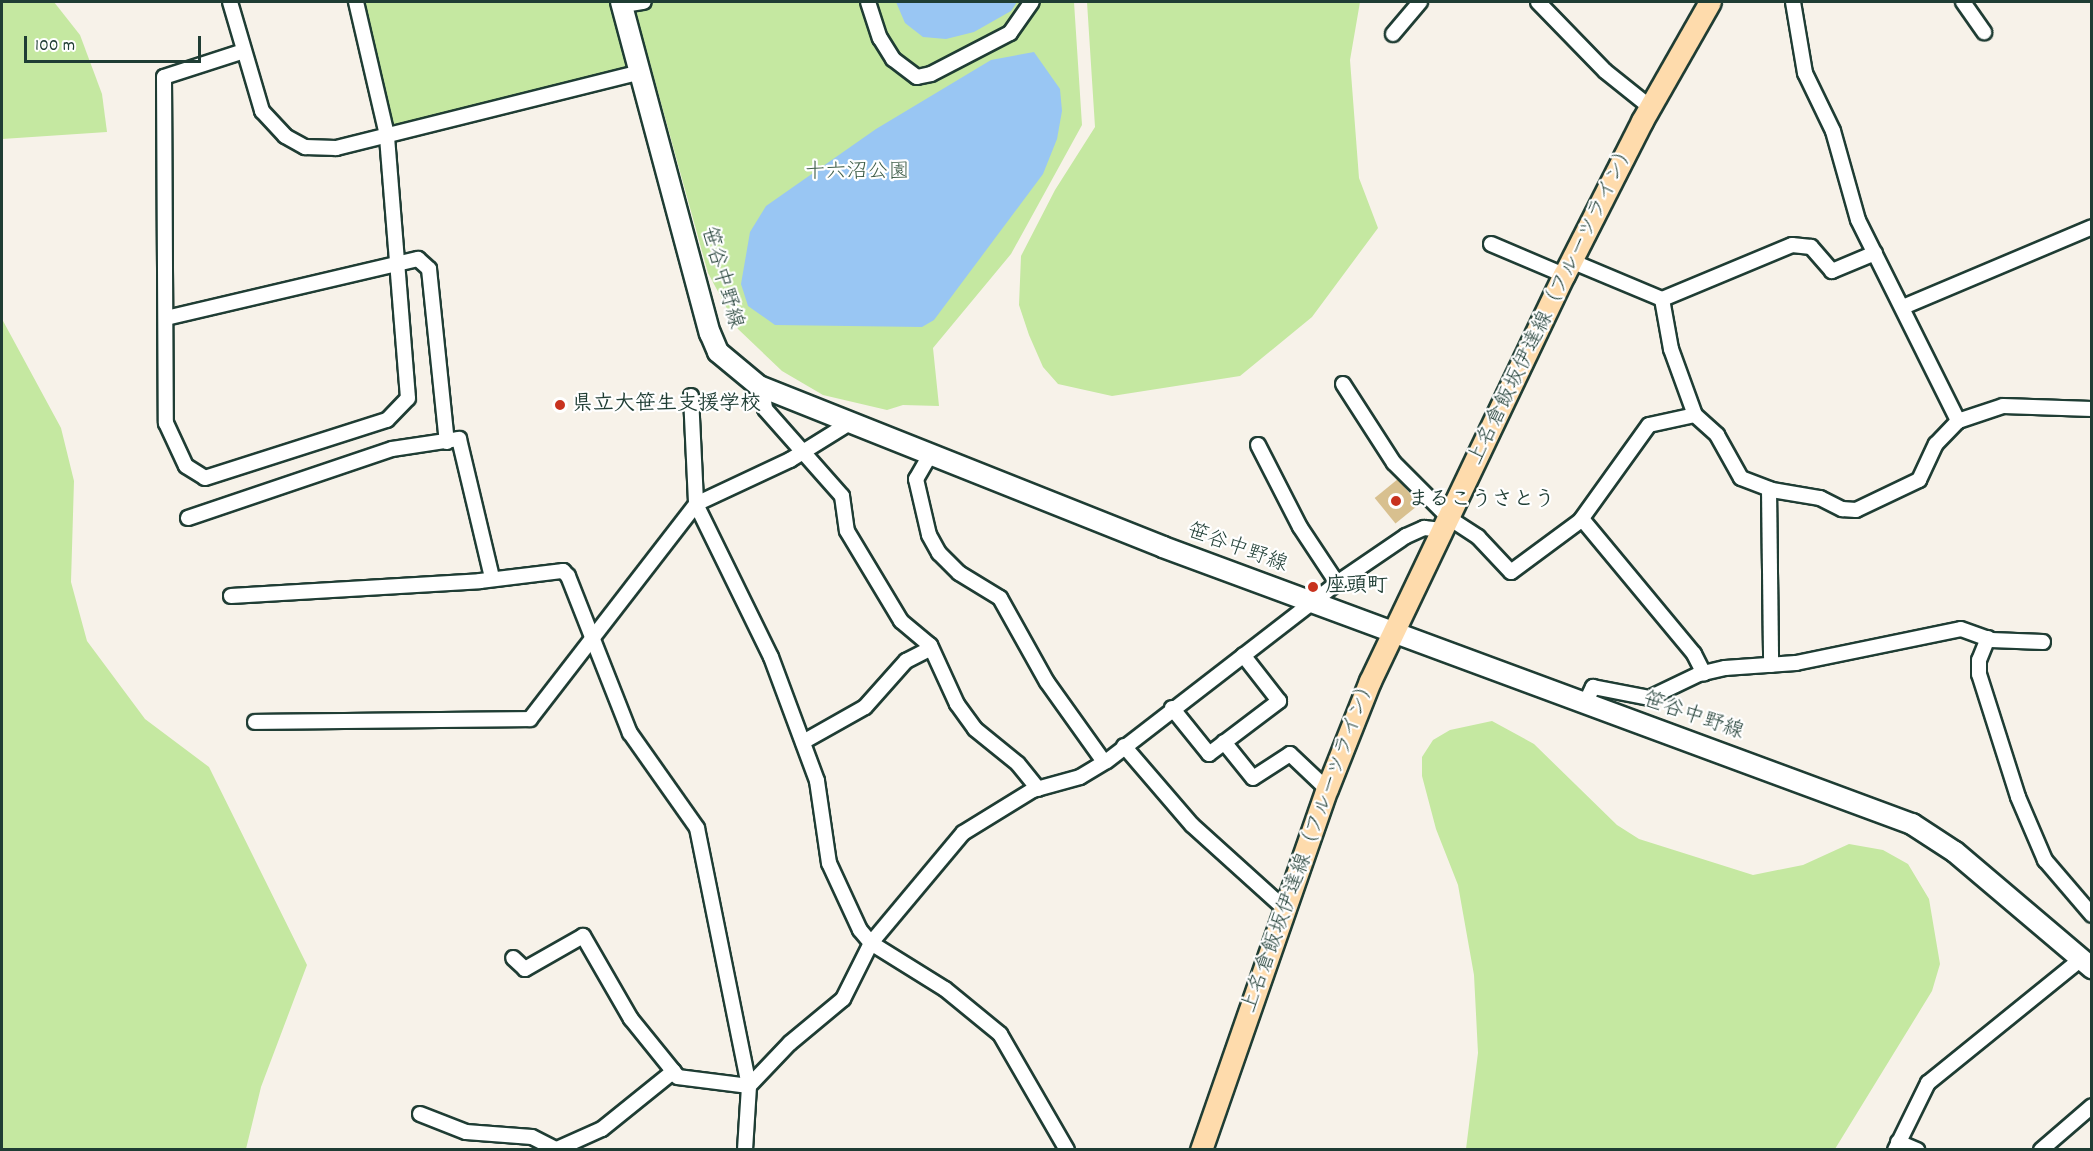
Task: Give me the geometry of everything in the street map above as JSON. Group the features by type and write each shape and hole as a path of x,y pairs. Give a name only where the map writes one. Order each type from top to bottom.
{"main road":[{"name":"上名倉飯坂伊達線（フルーツライン）","path":"1201,1149 1327,789 1392,633 1568,268 1650,107 1710,2"}],"street":[{"path":"230,2 262,111 285,135 305,147 336,148 640,72"},
{"path":"244,51 164,77 166,423 186,466 205,478 387,420 408,398 387,135 356,2"},
{"path":"622,2 624,5 644,2"},
{"name":"笹谷中野線","path":"622,2 710,333 718,352 762,387 930,455 1392,633 1797,778 1912,824 1955,852 2089,966"},
{"path":"868,2 888,52 917,77 931,74 1010,33 1032,2"},
{"path":"1393,34 1420,2"},
{"path":"1538,2 1605,71 1650,107"},
{"path":"1793,2 1804,73 1833,131 1856,212 1958,421"},
{"path":"1963,2 1984,32"},
{"path":"1904,307 2091,227"},
{"path":"1491,244 1662,299 1792,246 1811,247 1832,272 1875,253"},
{"path":"166,318 418,259 429,268 447,442"},
{"path":"1662,299 1671,349 1695,415 1717,435 1737,474 1769,489 1820,498 1842,509 1856,510 1919,480 1936,444 1958,421 2003,406 2091,409"},
{"path":"1343,384 1394,463 1446,524 1478,537 1511,572 1582,519 1649,425 1695,415"},
{"path":"762,387 765,409 801,453 842,496 847,531 901,621 931,648 945,683 975,729 1018,764 1038,789"},
{"path":"691,396 696,504 771,657 803,742 817,781 829,863 871,943 945,989 1000,1034 1067,1149"},
{"path":"255,722 530,719 696,504 801,453 851,422"},
{"path":"188,518 392,449 459,439 492,578"},
{"path":"1258,445 1300,527 1337,583"},
{"path":"930,455 916,479 929,535 939,553 959,573 1000,598 1047,682 1104,762"},
{"path":"1769,489 1771,665"},
{"path":"1582,519 1694,654 1704,674"},
{"path":"749,1086 790,1043 843,999 871,943 963,833 1038,789 1080,777 1104,762 1337,583 1407,536 1424,528 1446,524"},
{"path":"231,596 563,571 594,634 630,733 697,828 749,1086 745,1149"},
{"path":"1585,704 1593,687 1649,698 1704,674 1878,649 1961,629 1988,638 2043,642"},
{"path":"1988,638 1978,660 1980,674 2018,797 2045,860 2091,915"},
{"path":"803,742 865,707 906,661 931,648"},
{"path":"1172,708 1209,754 1279,702 1243,655"},
{"path":"1224,742 1252,778 1290,754 1327,789"},
{"path":"1124,746 1192,825 1285,909"},
{"path":"513,958 525,969 584,936 631,1019 683,1080 749,1086"},
{"path":"1917,1149 1896,1146 1928,1083 2089,966"},
{"path":"420,1114 466,1132 532,1137 556,1149 602,1129 674,1071"},
{"path":"2041,1149 2091,1106"}],"green space":[{"path":"2,2 54,2 80,35 102,94 107,132 2,139"},
{"name":"十六沼公園","path":"363,2 1074,2 1082,125 1011,254 933,348 939,406 903,405 887,410 823,395 782,371 738,329 708,273 650,63 392,126"},
{"path":"1087,2 1360,2 1350,60 1359,178 1378,228 1312,317 1240,376 1112,396 1058,384 1043,367 1029,335 1019,305 1021,256 1055,190 1095,127"},
{"path":"2,319 61,428 74,481 71,582 87,641 145,719 209,767 307,965 261,1087 246,1149 2,1149"},
{"path":"1492,721 1534,744 1617,825 1639,839 1753,875 1803,865 1849,844 1883,850 1908,864 1929,899 1940,964 1932,991 1835,1149 1466,1149 1478,1053 1474,975 1458,885 1436,829 1422,776 1422,757 1433,740 1450,730"}],"water":[{"path":"896,2 1017,2 1011,11 974,32 946,39 923,37 905,23"},
{"path":"1034,52 1060,89 1062,111 1057,139 1043,174 934,320 922,327 775,325 748,306 741,284 750,232 766,206 876,129 991,60"}],"building":[{"name":"まるこうさとう","path":"1398,479 1419,505 1395,524 1375,498"}],"place":[{"name":"県立大笹生支援学校","path":"560,405"},
{"name":"まるこうさとう","path":"1396,501"},
{"name":"座頭町","path":"1313,587"}]}
